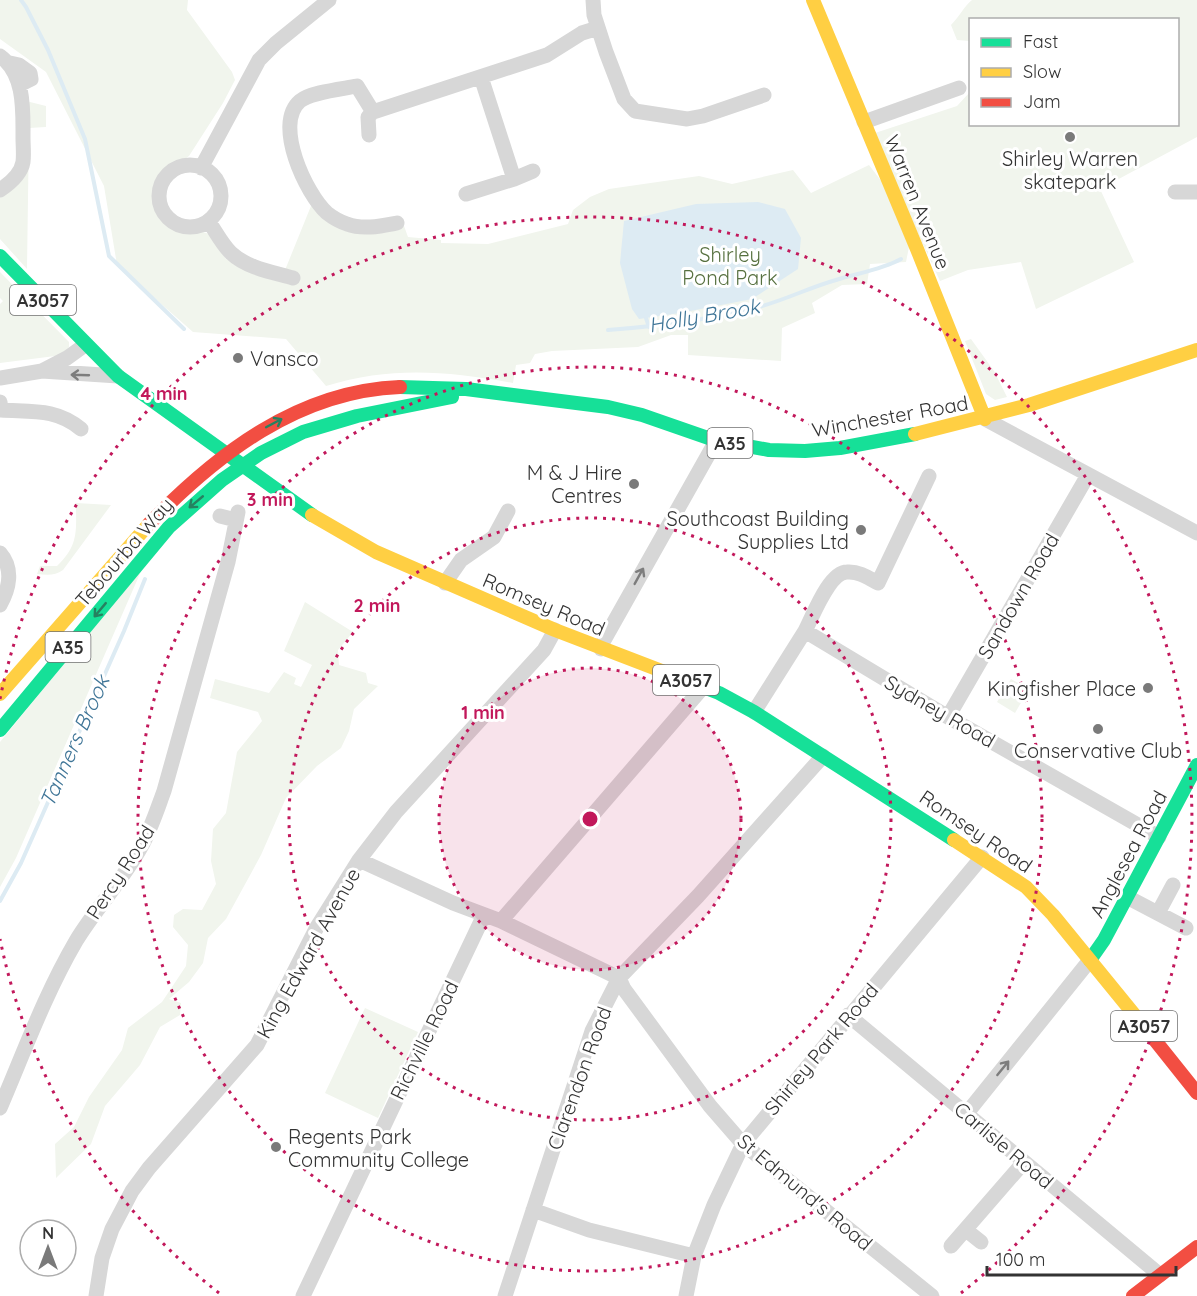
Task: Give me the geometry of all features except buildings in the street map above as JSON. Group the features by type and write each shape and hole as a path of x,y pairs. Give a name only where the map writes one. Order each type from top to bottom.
{"main road":[{"name":"Warren Avenue","path":"813,0 985,419"},
{"name":"Romsey Road","path":"0,256 118,376 328,525 376,552 445,583 601,649 704,686 754,712 1026,887 1040,900 1090,960"},
{"name":"Winchester Road","path":"224,453 288,415 315,404 346,394 417,387 478,391 620,409 712,446 783,451 839,448 985,419 1097,386 1197,350"},
{"name":"Winchester Road","path":"241,465 280,442 327,423 478,391"},
{"name":"Tebourba Way","path":"0,694 150,522 191,481 224,453"},
{"name":"Tebourba Way","path":"0,730 169,527 189,507 241,465"},
{"name":"Anglesea Road","path":"1090,960 1104,940 1197,765"},
{"name":"A3057","path":"1090,960 1197,1093"},
{"path":"1133,1296 1197,1247"}],"street":[{"path":"201,168 253,68 276,43 329,0"},
{"path":"593,0 597,28 624,99 635,111 687,119 703,116 764,94"},
{"path":"369,135 368,117 373,112 547,55 582,33 597,28"},
{"path":"0,190 11,182 23,163 23,106 19,85 5,59"},
{"path":"481,77 514,179"},
{"path":"373,112 357,86 305,98 292,111 289,125 290,139 295,159 307,184 327,213 348,225 367,227 397,223"},
{"path":"864,122 959,88"},
{"path":"191,165 201,168 215,177 221,194 220,205 209,222 194,227 184,227 174,223 164,212 160,202 161,185 173,171 191,165"},
{"path":"466,194 533,171"},
{"path":"1175,192 1197,192"},
{"path":"209,222 231,252 240,260 293,278"},
{"path":"42,371 68,358 86,345"},
{"path":"0,378 42,371 118,376"},
{"path":"0,402 0,410 52,413 69,419 81,429"},
{"path":"1023,440 1022,420 1027,407"},
{"path":"985,419 1197,533"},
{"path":"601,649 712,446"},
{"name":"Sandown Road","path":"948,717 1088,475"},
{"path":"754,712 805,631 832,578 845,571 860,574 878,583 929,476"},
{"path":"445,583 461,560 482,548 494,537 508,511"},
{"name":"Percy Road","path":"0,1108 39,1015 68,955 87,923 141,848 164,791 222,585 237,516 220,516"},
{"path":"0,553 7,566 9,582 8,591 0,605"},
{"name":"King Edward Avenue","path":"96,1296 102,1258 112,1229 132,1191 149,1168 257,1046 317,927 359,860 396,812 544,650 555,630"},
{"name":"Sydney Road","path":"805,631 948,717 1159,837"},
{"path":"501,921 704,686"},
{"name":"Clarendon Road","path":"505,1296 592,1031 619,978 698,896 824,756"},
{"name":"Shirley Park Road","path":"686,1296 694,1256 714,1205 743,1144 982,857"},
{"path":"359,860 453,903 501,921 619,978"},
{"path":"1158,913 1173,885"},
{"path":"1127,897 1186,928"},
{"name":"Richville Road","path":"303,1296 484,915"},
{"path":"967,1113 1090,960"},
{"name":"St Edmund's Road","path":"619,978 624,989 710,1106 743,1144 932,1296"},
{"name":"Carlisle Road","path":"849,1015 1160,1275"},
{"path":"951,1246 1024,1162"},
{"path":"533,1210 589,1230 694,1256"},
{"path":"966,1230 981,1242"}],"green space":[{"name":"Shirley Pond Park","path":"0,0 188,0 187,10 232,72 235,80 189,156 165,173 156,189 156,202 160,214 172,225 183,230 209,234 226,259 251,271 281,280 313,201 368,231 404,226 408,237 441,240 441,243 488,244 568,224 573,210 590,197 609,189 699,176 732,184 793,170 811,193 869,165 882,182 909,247 906,262 870,264 867,284 842,285 812,303 815,313 782,328 781,361 688,355 688,335 671,335 638,347 552,351 535,354 530,363 516,365 513,383 419,372 373,375 326,386 286,339 193,332 117,265 104,186 46,72 0,39"},
{"path":"972,0 1197,0 1197,137 1100,189 1134,262 1036,309 1021,262 968,270 940,281 872,134 957,106 969,93 969,126 1179,126 1179,18 969,18 969,41 957,40 951,25"},
{"path":"22,100 46,106 46,127 29,128 27,269 0,239 0,190 23,163"},
{"path":"0,272 69,342 69,347 63,355 0,363 0,304 3,301 0,298"},
{"path":"971,339 994,371 1007,397 995,400 986,394 965,341"},
{"path":"76,503 111,505 63,570 48,575 37,574 40,566 57,566 73,544 76,530"},
{"path":"142,569 16,858 0,887 0,742"},
{"path":"305,602 353,632 338,650 339,665 366,673 368,683 378,686 354,709 349,731 341,748 317,766 286,798 261,855 226,919 208,938 203,963 189,982 169,999 181,1003 180,1015 160,1027 140,1065 105,1106 91,1144 56,1178 55,1144 74,1127 89,1097 122,1050 128,1028 162,1002 186,966 188,945 173,927 174,915 183,909 202,910 216,884 211,861 213,829 226,813 237,752 262,721 258,712 210,698 215,679 269,693 284,672 296,678 294,684 301,687 312,665 284,651"},
{"path":"1011,679 1029,689 1015,713 997,702"},
{"path":"365,1008 418,1032 378,1118 325,1093"}],"shaded area":[{"path":"758,202 785,209 801,238 798,269 752,299 639,319 632,309 620,263 624,221 696,204"}],"waterway":[{"name":"Tanners Brook","path":"21,0 48,50 85,139 109,256 184,329"},
{"name":"Holly Brook","path":"608,330 686,322 743,311 877,269 901,259"},
{"path":"646,318 649,327"},
{"name":"Tanners Brook","path":"0,901 21,863 145,579"}],"traffic: fast":[{"path":"0,256 118,376 312,515"},
{"path":"400,387 466,389 608,407 642,415 714,440 769,450 805,451 840,448 915,434"},
{"path":"0,730 169,527 222,480 261,453 303,432 357,416 452,397"},
{"path":"667,673 719,693 754,712 954,840"},
{"path":"1090,960 1104,940 1197,765"}],"traffic: slow":[{"path":"813,0 985,419"},
{"path":"915,434 1029,405 1197,350"},
{"path":"312,515 376,552 555,630 667,673"},
{"path":"0,694 149,524"},
{"path":"954,840 1026,887 1053,915 1146,1029"}],"traffic: jam":[{"path":"149,524 203,474 231,451 262,431 327,400 363,391 400,387"},
{"path":"1146,1029 1197,1093"},
{"path":"1133,1296 1197,1247"}],"place":[{"name":"Shirley Warren skatepark","path":"1070,137"},
{"name":"Vansco","path":"238,358"},
{"name":"M & J Hire Centres","path":"634,484"},
{"name":"Southcoast Building Supplies Ltd","path":"861,530"},
{"name":"Kingfisher Place","path":"1148,688"},
{"name":"Conservative Club","path":"1098,729"},
{"name":"Regents Park Community College","path":"276,1147"}]}
